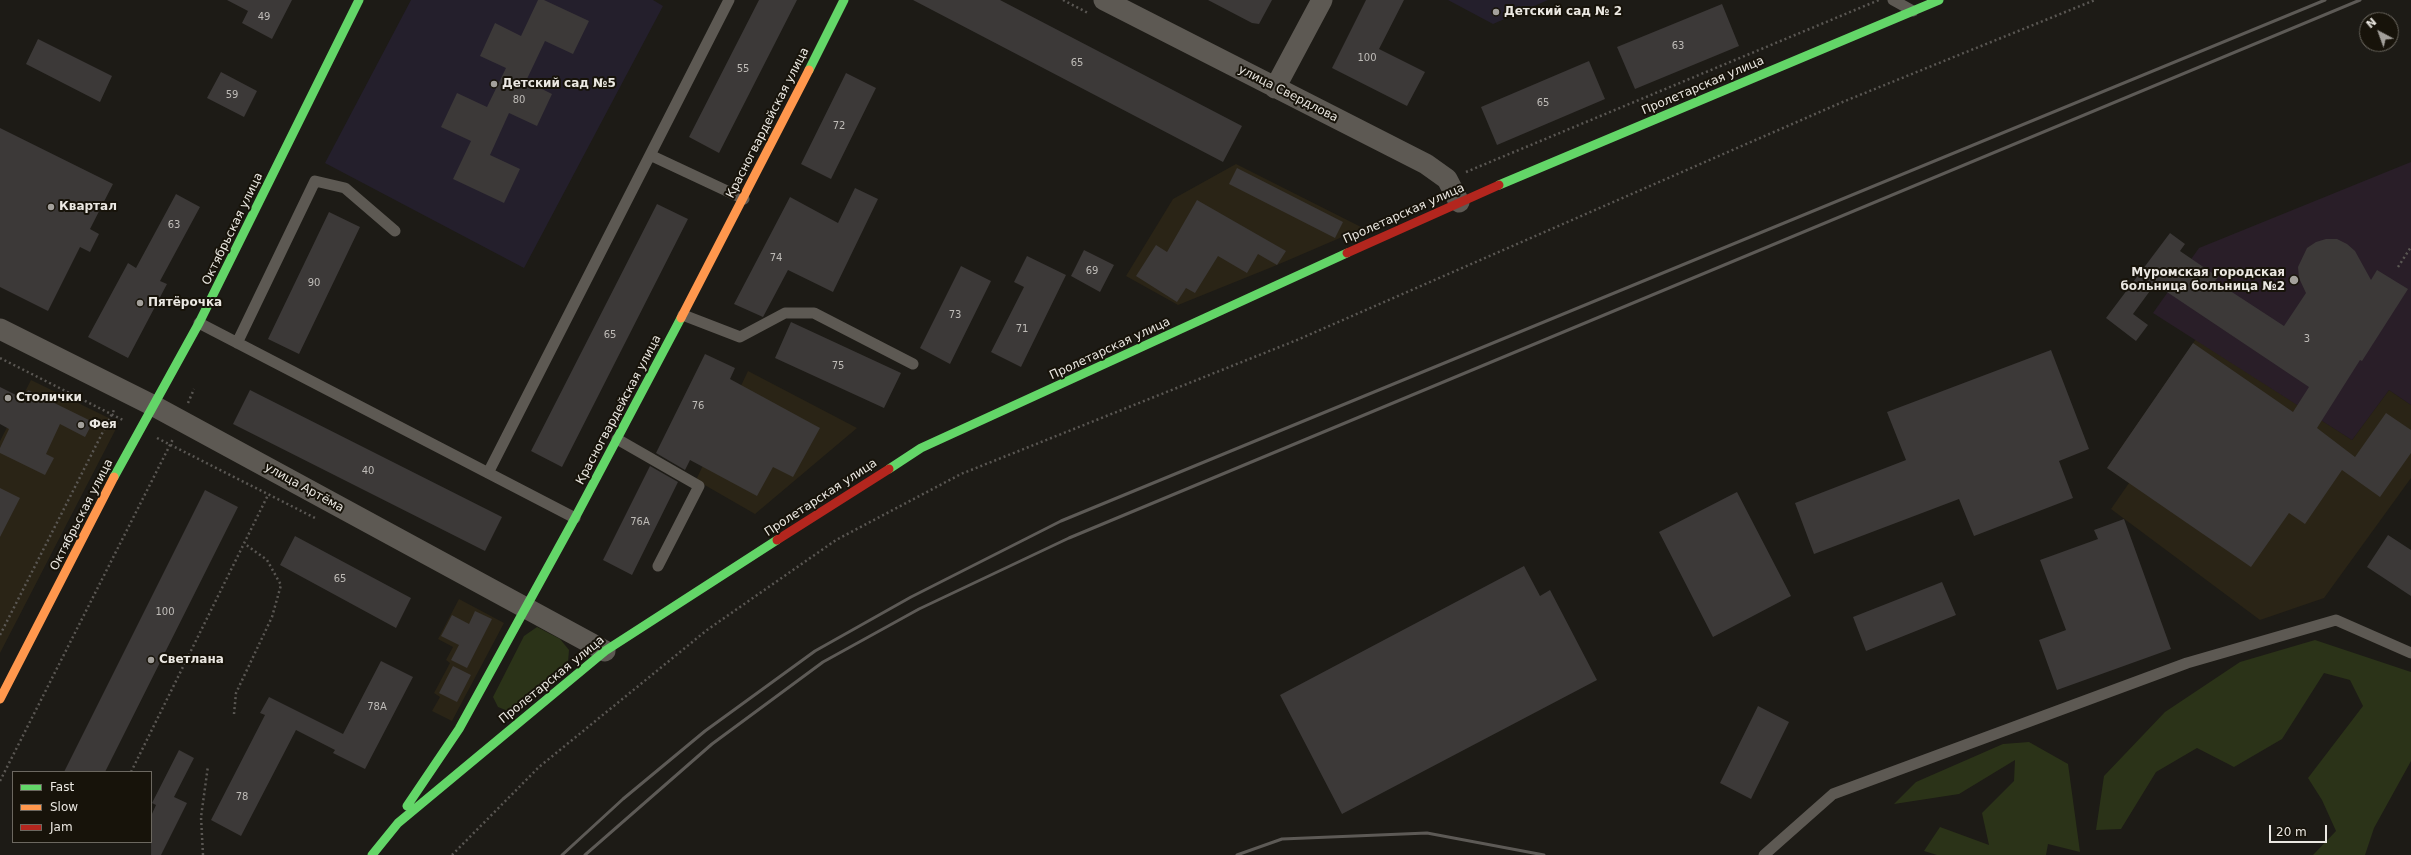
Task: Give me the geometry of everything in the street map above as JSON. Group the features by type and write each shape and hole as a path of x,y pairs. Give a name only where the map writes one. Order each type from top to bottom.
{"street":[{"name":"Октябрьская улица","path":"0,699 141,429 199,323 359,0"},
{"name":"Красногвардейская улица","path":"398,823 459,729 575,518 744,199 844,0"},
{"name":"улица Свердлова","path":"1104,0 1426,164 1447,180 1459,202"},
{"path":"1275,88 1322,0"},
{"name":"Пролетарская улица","path":"372,855 398,823 605,651 921,448 1459,202 1939,0"},
{"name":"улица Артёма","path":"0,329 181,420 525,609 605,651"}],"lane":[{"path":"488,473 729,0"},
{"path":"1893,0 1913,11"},
{"path":"650,156 744,199"},
{"path":"237,343 316,181 345,188 395,231"},
{"path":"683,315 740,336 785,313 814,313 913,364"},
{"path":"199,323 575,518"},
{"path":"617,439 699,486 658,566"},
{"path":"1764,855 1833,794 2187,663 2336,620 2411,653"}],"path":[{"path":"1447,180 1880,0"},
{"path":"452,855 539,767 707,630 836,540 961,474 1297,340 1845,101 2095,0"},
{"path":"2398,267 2411,247"},
{"path":"0,358 324,523"},
{"path":"0,781 171,445 194,389"},
{"path":"0,635 124,391"},
{"path":"132,771 268,495"},
{"path":"234,714 236,693 272,617 281,585 267,560 245,544"},
{"path":"203,855 201,817 208,766"}],"shaded area":[{"name":"Детский сад №5","path":"411,0 653,0 663,6 524,268 325,163"},
{"name":"Детский сад № 2","path":"1448,0 1548,0 1493,24"},
{"name":"Муромская городская больница больница №2","path":"2411,162 2411,405 2389,390 2352,440 2153,313 2199,248"},
{"path":"1236,164 1363,228 1178,305 1126,276 1173,199"},
{"path":"2196,339 2352,440 2389,390 2411,405 2411,478 2324,598 2260,620 2111,509 2129,483 2107,468"},
{"path":"748,371 857,428 755,514 696,480"},
{"path":"31,380 119,423 0,653 0,441"},
{"path":"459,599 504,623 452,721 432,711 440,697 434,693 450,663 446,660 453,647 438,639"}],"green space":[{"path":"537,627 560,639 569,650 568,662 508,711 498,707 493,697 524,636"},
{"path":"2315,640 2411,672 2411,761 2374,828 2365,855 2313,855 2336,831 2322,800 2308,778 2363,706 2350,680 2324,673 2282,739 2234,767 2197,748 2156,772 2121,829 2096,830 2104,776 2165,712 2240,662"},
{"path":"2029,742 2068,764 2080,852 2048,844 2046,855 1937,855 1924,851 1940,827 1989,845 1982,813 2014,781 2015,760 1959,794 1894,804 1916,782 2003,744"}],"building":[{"path":"227,0 292,0 272,39 242,23 248,11"},
{"path":"538,0 544,0 589,21 573,54 545,41 526,81 552,94 537,126 509,113 490,155 520,169 504,203 453,179 471,141 441,127 457,93 487,107 506,68 480,56 495,23 521,36"},
{"path":"759,0 797,0 719,153 689,137"},
{"path":"913,0 1000,0 1242,126 1223,162"},
{"path":"1208,0 1272,0 1259,24 1252,23"},
{"path":"1366,0 1404,0 1379,49 1425,72 1407,106 1332,68"},
{"path":"1722,4 1739,46 1635,89 1617,47"},
{"path":"38,39 112,76 100,102 26,64"},
{"path":"1589,61 1605,99 1497,145 1481,107"},
{"path":"221,72 257,91 244,117 207,98"},
{"path":"846,73 876,88 831,179 801,164"},
{"name":"Квартал","path":"0,128 113,184 90,229 99,234 90,252 80,247 48,311 0,287"},
{"path":"1237,168 1343,222 1335,238 1229,184"},
{"path":"855,188 878,199 833,292 788,270 763,317 734,304 790,197 838,223"},
{"path":"176,194 200,207 160,281 167,284 128,358 88,337 128,263 136,268"},
{"path":"1197,200 1286,251 1277,265 1258,254 1247,273 1218,256 1195,293 1186,288 1177,302 1136,276 1156,245 1167,252"},
{"path":"657,204 688,219 562,467 531,451"},
{"path":"329,212 360,227 299,354 268,339"},
{"path":"2170,233 2185,244 2180,251 2218,277 2215,281 2284,326 2306,293 2299,278 2298,267 2307,248 2316,242 2326,239 2337,239 2347,244 2355,251 2371,280 2377,270 2408,289 2362,361 2360,360 2317,428 2355,457 2386,413 2411,430 2411,453 2380,497 2342,470 2305,524 2289,513 2251,567 2107,468 2193,343 2293,412 2309,387 2155,284 2133,314 2148,325 2136,341 2106,318"},
{"path":"1084,250 1114,265 1100,292 1071,276"},
{"path":"1027,256 1066,275 1021,367 991,352 1024,287 1014,282"},
{"path":"961,266 991,281 950,364 920,348"},
{"path":"791,322 901,373 884,408 775,358"},
{"path":"2051,350 2089,449 2059,461 2073,498 1974,536 1959,499 1814,554 1795,503 1906,460 1887,412"},
{"path":"705,354 735,368 730,379 820,428 793,477 773,467 757,496 690,460 685,470 656,453"},
{"path":"0,387 24,399 28,390 93,422 85,437 60,424 46,454 54,458 45,475 0,453 0,448 9,429 0,424"},
{"path":"250,390 502,517 485,551 233,424"},
{"path":"650,466 678,482 632,575 603,560"},
{"path":"0,488 20,498 0,537"},
{"path":"205,490 238,507 106,771 64,771"},
{"path":"1737,492 1791,596 1713,637 1659,532"},
{"path":"2124,519 2171,649 2057,690 2039,640 2066,630 2040,560 2098,539 2094,530"},
{"path":"2388,535 2411,550 2411,596 2367,567"},
{"path":"295,536 411,598 396,628 280,565"},
{"path":"1524,566 1540,596 1550,590 1597,680 1342,814 1280,695"},
{"path":"1942,582 1956,615 1866,651 1853,617"},
{"path":"475,611 492,619 467,668 451,660 459,645 441,636 452,615 469,624"},
{"path":"381,661 413,677 365,769 333,753 335,750 296,730 241,836 211,820 265,715 260,713 269,697 343,734"},
{"path":"453,666 471,675 457,702 439,693"},
{"path":"1758,706 1789,722 1751,799 1720,783"},
{"path":"179,750 194,758 174,797 187,803 161,855 151,855 152,814 156,805 152,803"}],"railway":[{"path":"562,855 623,799 705,731 815,651 911,597 1061,521 2325,0"},
{"path":"585,855 712,744 823,662 919,609 1069,538 2360,0"},
{"path":"1237,855 1282,839 1427,833 1544,855"}],"traffic: fast":[{"path":"114,477 199,323 359,0"},
{"path":"809,70 844,0"},
{"path":"1499,185 1939,0"},
{"path":"889,469 921,448 1347,253"},
{"path":"407,806 459,729 575,518 681,318"},
{"path":"372,855 398,823 605,651 777,540"}],"traffic: slow":[{"path":"681,318 809,70"},
{"path":"0,699 114,477"}],"traffic: jam":[{"path":"1347,253 1499,185"},
{"path":"777,540 889,469"}],"place":[{"name":"Детский сад № 2","path":"1496,12"},
{"name":"Детский сад №5","path":"494,84"},
{"name":"Квартал","path":"51,207"},
{"name":"Муромская городская больница больница №2","path":"2294,280"},
{"name":"Пятёрочка","path":"140,303"},
{"name":"Столички","path":"8,398"},
{"name":"Фея","path":"81,425"},
{"name":"Светлана","path":"151,660"}]}
